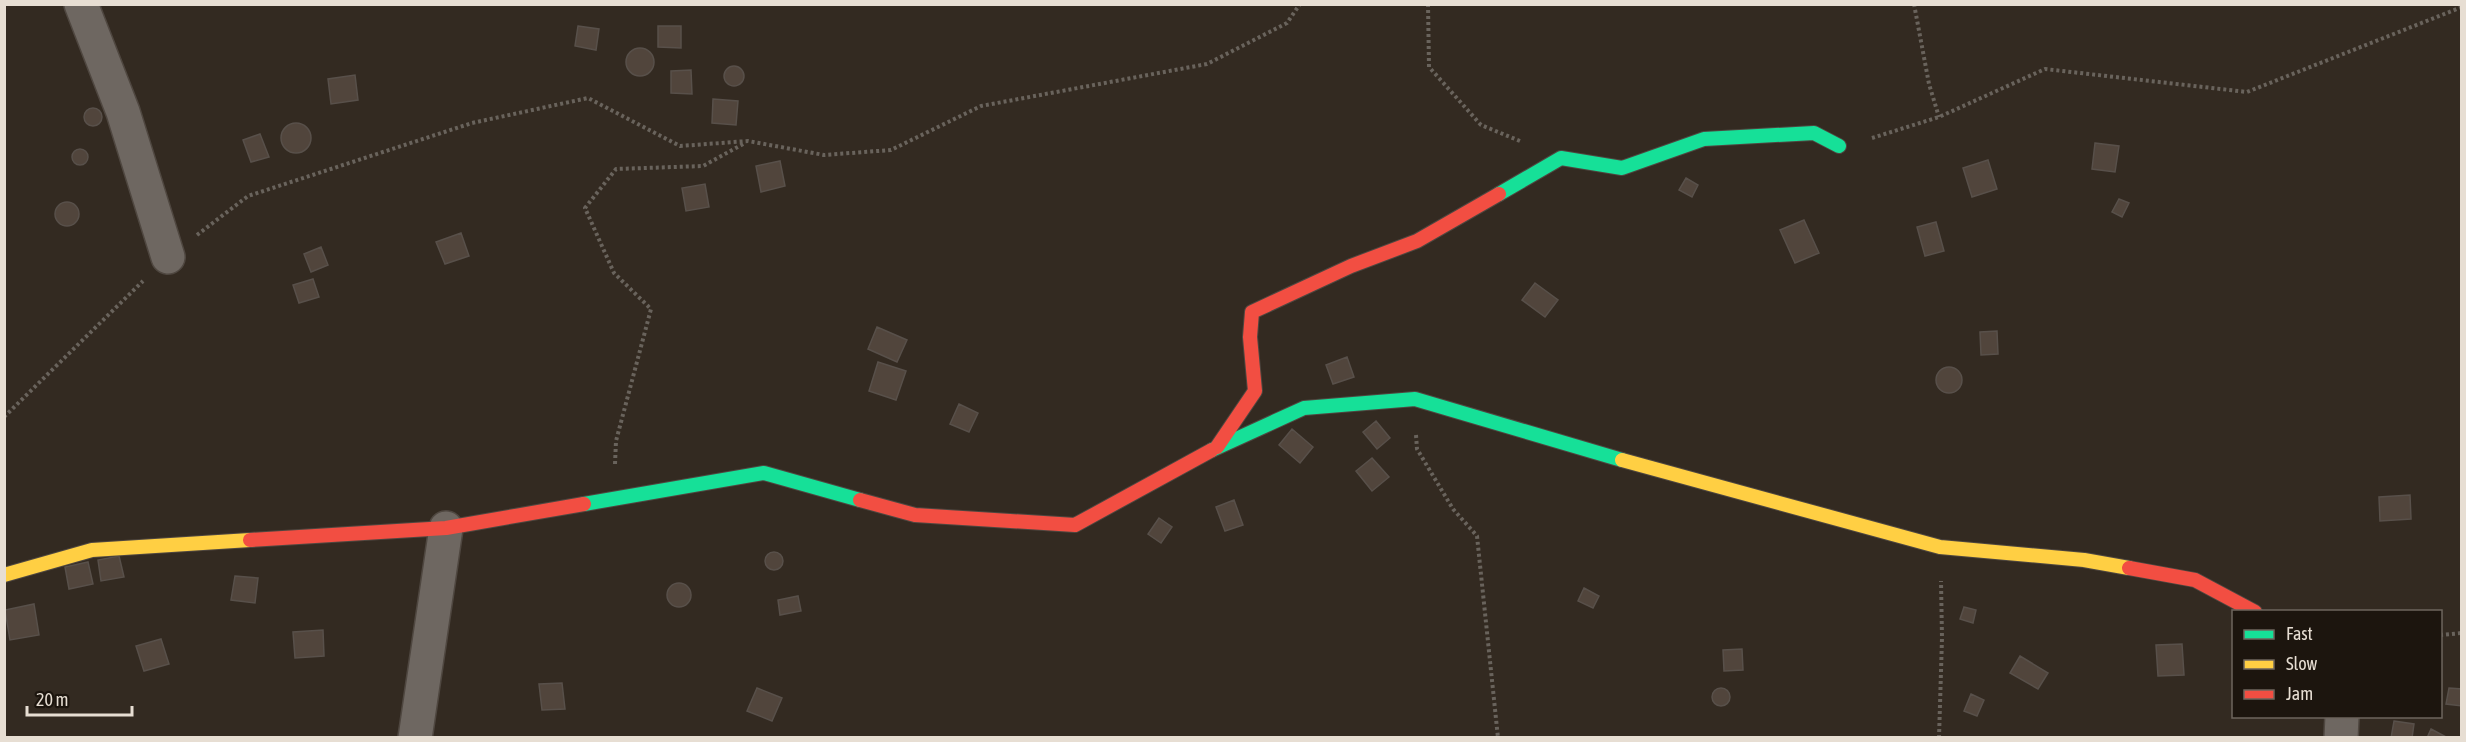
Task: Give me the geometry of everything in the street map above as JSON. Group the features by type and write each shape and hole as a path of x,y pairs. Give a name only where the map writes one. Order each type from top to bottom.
{"street":[{"path":"81,4 123,112 168,257"},
{"path":"1217,447 1255,391 1250,337 1252,312 1351,266 1417,241 1560,158 1622,168 1704,140 1814,133 1839,146"},
{"path":"4,575 92,550 446,528 614,501 764,473 915,515 1075,525 1217,447 1304,408 1415,399 1572,446 1940,547 2084,560 2195,580 2251,610"},
{"path":"415,738 446,528"},
{"path":"2341,738 2342,718"}],"path":[{"path":"4,417 168,257 248,196 472,123 588,98 680,146 748,141 824,155 891,150 981,106 1207,64 1287,23 1300,4"},
{"path":"1428,4 1430,67 1481,125 1560,158"},
{"path":"1914,4 1929,84 1940,117"},
{"path":"1839,146 1940,117 2045,69 2247,92 2462,7"},
{"path":"614,501 616,441 651,309 614,273 585,208 616,169 703,166 748,141"},
{"path":"1415,399 1417,449 1453,509 1477,536 1498,738"},
{"path":"1939,738 1942,638 1940,547"},
{"path":"2442,635 2462,633"}],"building":[{"path":"578,26 599,29 596,50 575,46"},
{"path":"658,26 681,26 681,48 658,47"},
{"path":"640,48 650,52 654,62 650,72 640,76 630,72 626,62 630,52"},
{"path":"734,66 741,69 744,76 741,83 734,86 727,83 724,76 727,69"},
{"path":"691,70 692,94 671,93 671,71"},
{"path":"355,75 358,100 331,104 328,79"},
{"path":"713,99 738,101 736,125 712,123"},
{"path":"89,108 97,108 102,113 100,124 89,126 84,121 84,113"},
{"path":"296,123 307,127 311,138 307,149 296,153 285,149 281,138 285,127"},
{"path":"260,134 269,157 251,162 243,140"},
{"path":"2095,143 2119,146 2115,172 2092,169"},
{"path":"77,149 83,149 88,157 86,163 77,165 72,160 72,154"},
{"path":"1988,160 1997,189 1972,197 1963,168"},
{"path":"780,161 785,186 761,192 756,166"},
{"path":"1686,178 1698,185 1692,197 1679,190"},
{"path":"705,184 709,207 686,211 682,188"},
{"path":"2119,199 2129,203 2122,217 2112,212"},
{"path":"67,202 75,206 79,214 75,222 67,226 59,222 55,214 59,206"},
{"path":"1804,220 1819,253 1795,263 1780,230"},
{"path":"1936,222 1944,251 1925,256 1917,227"},
{"path":"461,233 469,256 445,264 436,242"},
{"path":"321,247 328,265 311,272 304,254"},
{"path":"313,279 319,297 299,303 293,285"},
{"path":"1535,283 1558,300 1545,317 1522,300"},
{"path":"877,327 907,340 897,362 868,349"},
{"path":"1997,331 1998,354 1981,355 1980,332"},
{"path":"1347,357 1354,377 1333,384 1326,365"},
{"path":"878,362 906,371 896,400 869,391"},
{"path":"1949,367 1958,371 1962,380 1958,389 1949,393 1940,389 1936,380 1940,371"},
{"path":"959,404 978,413 969,432 950,424"},
{"path":"1376,421 1390,438 1377,449 1363,432"},
{"path":"1292,429 1313,447 1300,463 1279,445"},
{"path":"1372,458 1389,477 1372,491 1356,471"},
{"path":"2410,495 2411,519 2380,521 2379,497"},
{"path":"1234,500 1243,525 1225,531 1216,507"},
{"path":"1159,518 1172,527 1161,543 1148,534"},
{"path":"774,552 780,555 783,561 780,567 774,570 768,567 765,561 768,555"},
{"path":"119,556 124,577 101,581 98,560"},
{"path":"88,562 93,584 69,589 65,567"},
{"path":"235,576 258,578 255,603 231,600"},
{"path":"679,583 688,586 691,595 688,604 679,607 670,604 667,595 670,586"},
{"path":"1584,588 1599,596 1593,608 1578,601"},
{"path":"798,596 801,611 780,615 778,600"},
{"path":"34,604 39,635 10,640 5,610"},
{"path":"1964,607 1976,610 1973,623 1960,619"},
{"path":"323,630 324,656 295,658 293,632"},
{"path":"161,639 169,664 144,671 136,646"},
{"path":"2182,644 2184,675 2158,676 2156,645"},
{"path":"1742,649 1743,670 1724,671 1723,650"},
{"path":"2020,656 2048,673 2038,689 2010,673"},
{"path":"562,683 565,709 542,710 539,684"},
{"path":"757,688 782,698 772,721 747,711"},
{"path":"1721,688 1727,691 1730,697 1727,703 1721,706 1715,703 1712,697 1715,691"},
{"path":"2449,688 2462,689 2462,706 2446,704"},
{"path":"1971,694 1984,700 1977,716 1964,711"},
{"path":"2394,721 2414,724 2412,738 2391,738"},
{"path":"2431,729 2446,737 2427,738"}],"traffic: fast":[{"path":"1499,194 1561,158 1622,168 1704,139 1814,133 1839,146"},
{"path":"1212,450 1304,408 1415,399 1622,460"},
{"path":"584,504 764,473 860,500"}],"traffic: slow":[{"path":"1622,460 1940,547 2084,560 2129,568"},
{"path":"4,575 92,550 250,540"}],"traffic: jam":[{"path":"1217,447 1255,391 1250,337 1252,312 1351,266 1417,241 1499,194"},
{"path":"860,500 915,515 1075,525 1212,450"},
{"path":"250,540 446,528 584,504"},
{"path":"2129,568 2195,580 2251,610"}]}
